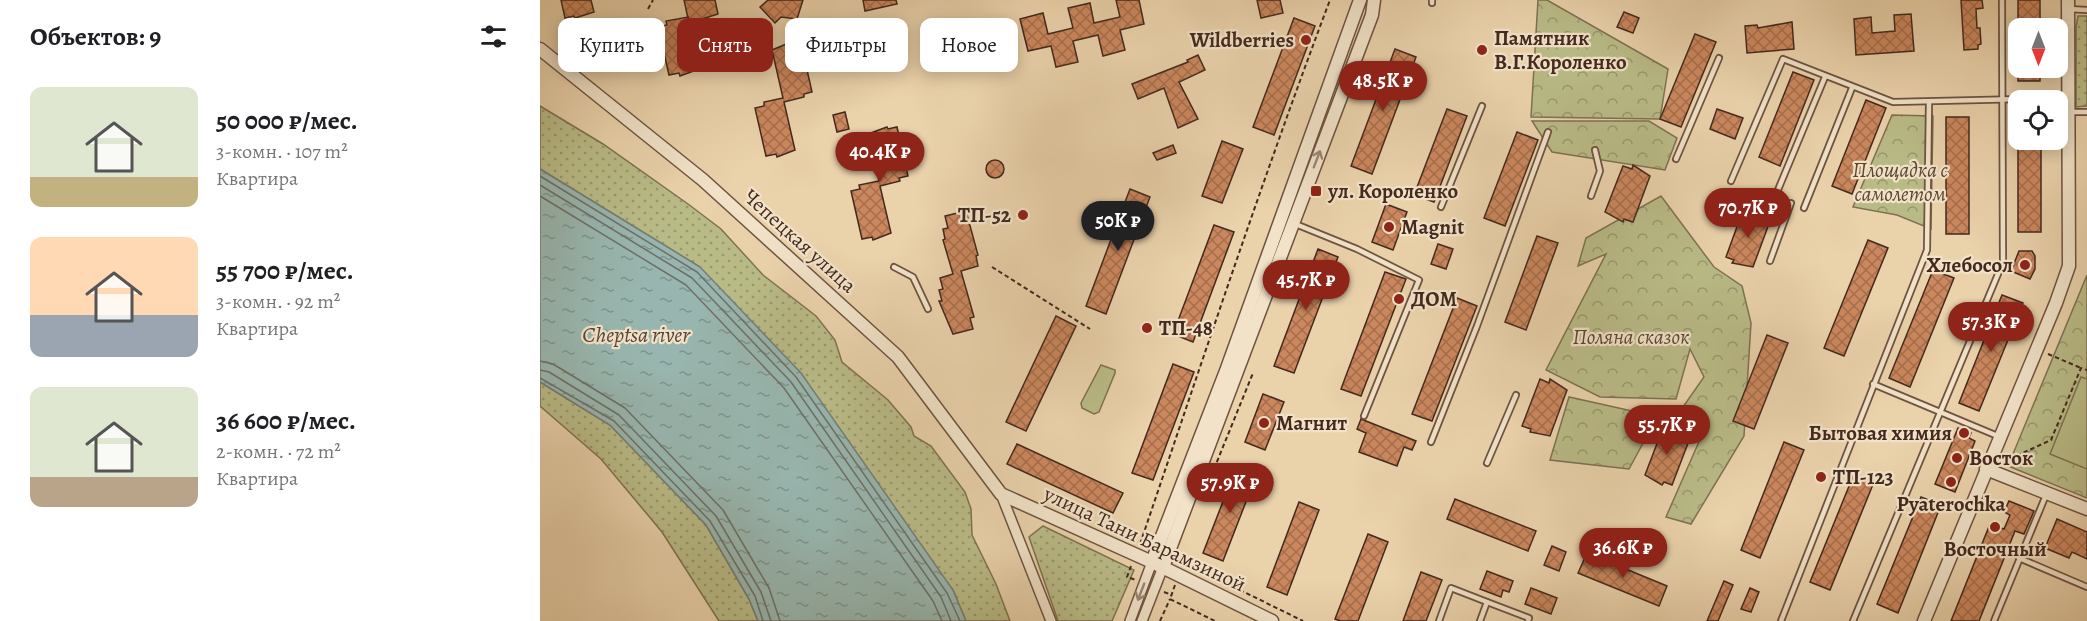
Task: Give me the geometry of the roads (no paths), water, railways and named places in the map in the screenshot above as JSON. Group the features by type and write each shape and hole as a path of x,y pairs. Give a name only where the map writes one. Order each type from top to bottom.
{"street":[{"path":"1287,221 1360,0"},
{"path":"1130,621 1158,565 1287,221 1372,15 1374,0"},
{"path":"2067,90 2068,5"},
{"name":"Чепецкая улица","path":"540,49 703,180 898,357 1001,494"},
{"path":"1924,621 2069,266 2067,150"},
{"path":"1986,469 2087,509"},
{"path":"1001,494 1051,621"},
{"name":"улица Тани Барамзиной","path":"1001,494 1158,565 1272,621"},
{"path":"1142,621 1155,588 1158,565"}],"lane":[{"path":"1853,621 2003,262 2002,0"},
{"path":"2068,5 2087,10"},
{"path":"1676,159 1719,58"},
{"path":"1731,181 1783,59 1852,88 1893,102 2008,99"},
{"path":"1775,197 1825,77"},
{"path":"1804,208 1852,88"},
{"path":"1781,621 1927,250 1929,102"},
{"path":"1441,207 1482,106"},
{"path":"2068,112 2087,112"},
{"path":"1431,442 1477,326 1548,132"},
{"path":"1591,196 1600,171 1595,150"},
{"path":"1770,261 1791,203"},
{"path":"1287,221 1357,249 1419,280 1364,416"},
{"path":"894,267 913,277 928,309"},
{"path":"1873,384 2000,437"},
{"path":"1487,464 1516,395"},
{"path":"1994,621 2047,493"},
{"path":"2019,558 2087,587"},
{"path":"1439,621 1451,588 1529,618 1528,621"},
{"path":"1480,621 1487,603"}],"water":[{"name":"Cheptsa river","path":"540,169 700,267 801,373 953,590 966,621 758,621 749,599 706,525 610,425 540,382"}],"place":[{"name":"Wildberries","path":"1306,40"},
{"name":"Памятник В.Г.Короленко","path":"1482,50"},
{"name":"ул. Короленко","path":"1316,191"},
{"name":"ТП-52","path":"1023,215"},
{"name":"Magnit","path":"1389,227"},
{"name":"Хлебосол","path":"2025,265"},
{"name":"ДОМ","path":"1399,299"},
{"name":"ТП-48","path":"1147,328"},
{"name":"Магнит","path":"1264,423"},
{"name":"Бытовая химия","path":"1964,433"},
{"name":"Восток","path":"1957,458"},
{"name":"ТП-123","path":"1821,477"},
{"name":"Pyaterochka","path":"1951,482"},
{"name":"Восточный","path":"1995,527"}],"park label":[{"name":"Площадка с самолетом","path":"1900,182"},
{"name":"Поляна сказок","path":"1631,337"}]}
